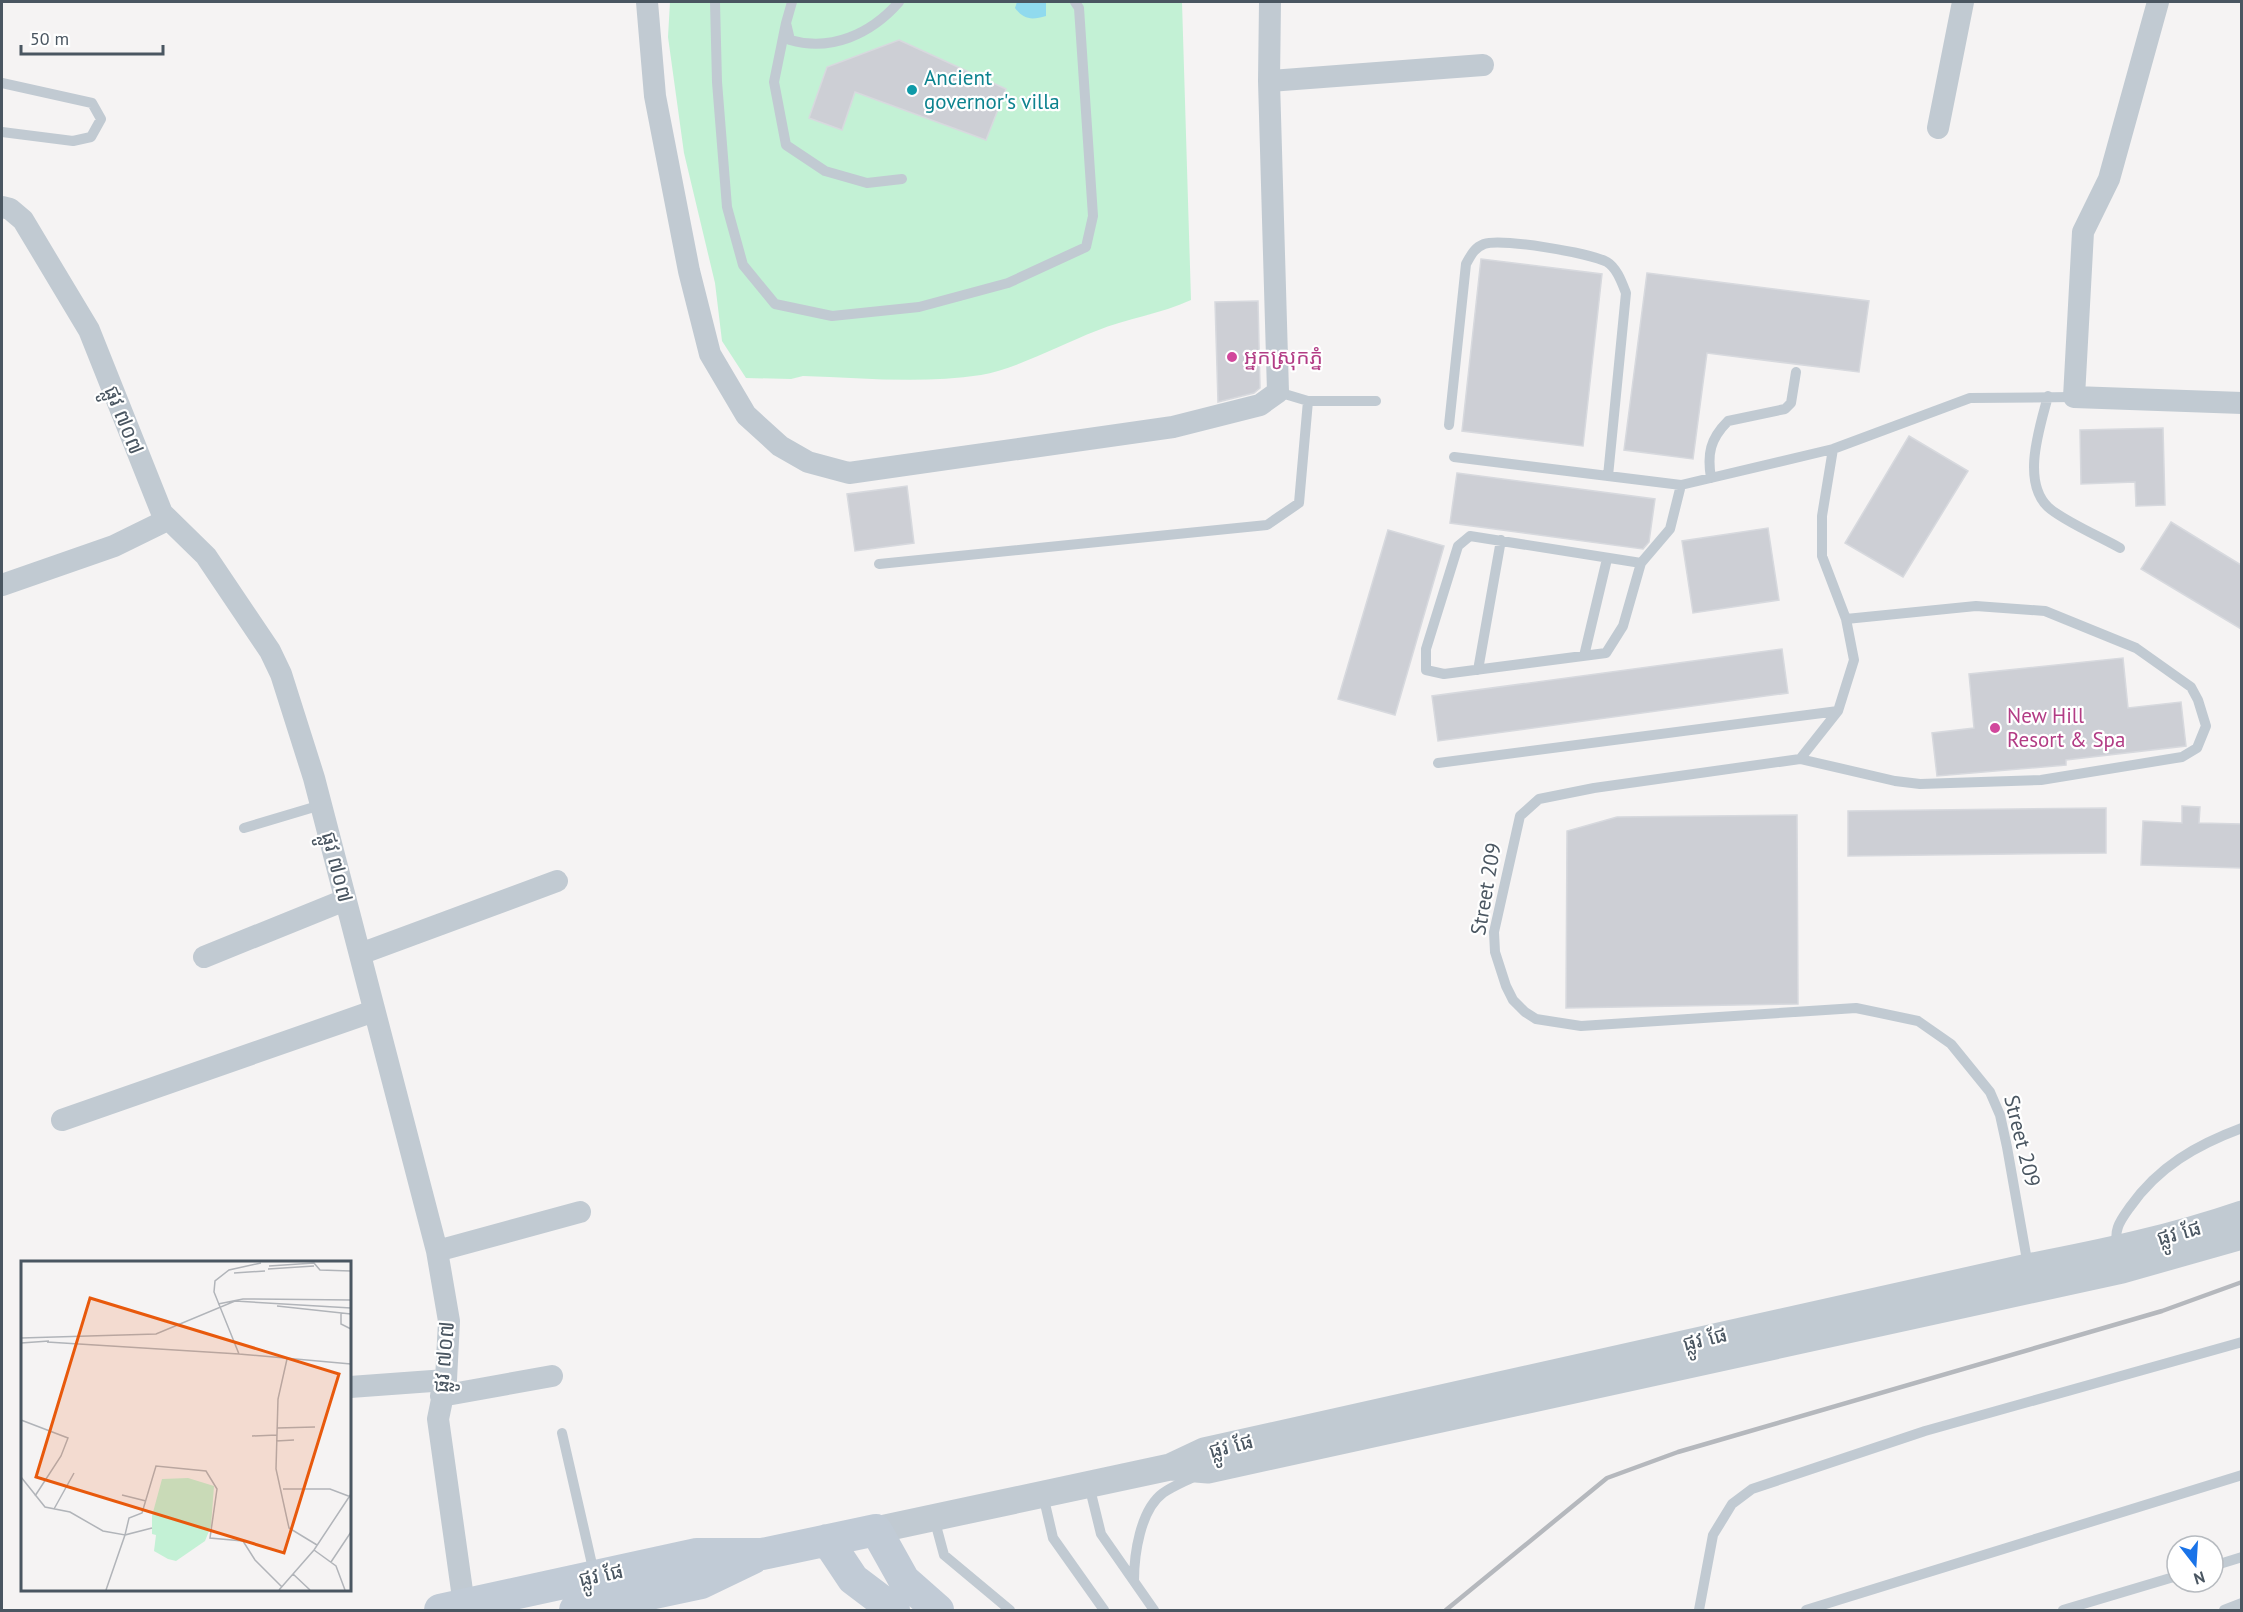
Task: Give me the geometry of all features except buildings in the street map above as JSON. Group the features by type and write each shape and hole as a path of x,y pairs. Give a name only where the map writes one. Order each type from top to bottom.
{"main road":[{"name":"ផ្លូវ ផែ","path":"452,1608 697,1554 762,1554 876,1530"},
{"path":"876,1530 904,1580 938,1611"},
{"path":"826,1540 853,1579 894,1611"},
{"name":"ផ្លូវ ផែ","path":"575,1611 701,1583 762,1554"}],"street":[{"path":"647,2 657,107 689,271 710,354 746,416 780,446 808,462 849,473 1173,427 1260,405 1278,392 1269,81 1270,2"},
{"path":"1938,128 1963,2"},
{"path":"2158,2 2109,179 2083,232 2074,397 2241,403"},
{"path":"1269,81 1483,65"},
{"name":"ផ្លូវ ៧០៧","path":"2,207 10,209 23,220 89,330 143,467 167,520 206,556 270,651 290,696 321,805 437,1251 449,1321 438,1419 452,1608"},
{"path":"2,585 114,546 167,520"},
{"path":"360,954 557,881"},
{"path":"204,957 345,900"},
{"path":"62,1120 374,1011"},
{"path":"437,1251 580,1212"},
{"name":"ផ្លូវ ផែ","path":"876,1530 1170,1467 1204,1451 2028,1267 2119,1249 2193,1231 2241,1214"},
{"name":"ផ្លូវ ផែ","path":"1170,1467 1208,1470 2110,1272 2194,1251 2241,1236"},
{"path":"351,1387 443,1388 552,1376"}],"lane":[{"path":"715,2 717,82 727,207 743,265 775,304 832,316 919,308 1008,283 1086,247 1093,216 1079,8 1075,2"},
{"path":"792,2 774,82 786,145 825,171 867,183 902,179"},
{"path":"786,23 790,40 808,45 829,45 868,30 899,2"},
{"path":"2,83 92,103 101,119 91,137 73,141 2,132"},
{"path":"1449,425 1466,264 1473,250 1485,243 1539,246 1608,262 1620,278 1626,293 1608,476"},
{"path":"1711,478 1708,456 1710,444 1722,427 1728,421 1785,409 1791,403 1796,372"},
{"path":"1278,392 1308,401 1376,401"},
{"path":"2048,396 2037,443 2035,480 2038,494 2049,507 2120,548"},
{"path":"1454,456 1681,485 1833,449 1970,398 2074,397"},
{"path":"879,564 1267,525 1299,503 1308,401"},
{"path":"1833,449 1822,516 1822,556 1846,619 1854,660 1838,711 1800,759 1912,783 2041,780 2182,757 2197,748 2206,726 2198,699 2191,687 2136,648 2045,611 1976,606 1846,619"},
{"path":"1641,563 1470,536 1458,546 1426,650 1426,670 1444,674 1606,653 1623,626 1641,563 1670,530 1681,485"},
{"path":"1478,670 1501,540"},
{"path":"1584,656 1607,559"},
{"path":"1438,762 1838,711"},
{"name":"Street 209","path":"1800,759 1594,788 1539,799 1520,816 1494,932 1495,952 1506,986 1513,1000 1536,1019 1581,1026 1856,1008 1918,1022 1950,1044 1990,1092 2000,1115 2007,1147 2028,1267"},
{"path":"244,828 321,805"},
{"path":"2119,1249 2116,1230 2121,1220 2140,1193 2165,1167 2210,1140 2241,1128"},
{"path":"1699,1611 1713,1535 1732,1504 1752,1489 1925,1431 2241,1342"},
{"path":"562,1432 595,1576"},
{"path":"1134,1581 1134,1549 1144,1520 1161,1494 1208,1470"},
{"path":"1806,1611 2241,1475"},
{"path":"1089,1485 1101,1534 1154,1611"},
{"path":"1042,1495 1053,1538 1104,1611"},
{"path":"934,1517 944,1555 1010,1611"},
{"path":"2225,1562 2241,1557"},
{"path":"2063,1611 2165,1580"},
{"path":"2224,1611 2241,1603"}],"green space":[{"path":"670,2 1182,2 1191,300 1108,327 1024,362 981,375 915,380 803,376 791,379 746,378 722,341 715,283 684,153 668,37"}],"water":[{"path":"1017,2 1046,2 1046,16 1025,17 1015,8"}],"railway":[{"path":"1446,1610 1607,1478 1678,1452 2162,1311 2242,1282"}],"place":[{"name":"Ancient governor's villa","path":"912,90"},
{"name":"អ្នកស្រុកភ្នំ","path":"1232,357"},
{"name":"New Hill Resort & Spa","path":"1995,728"}]}
